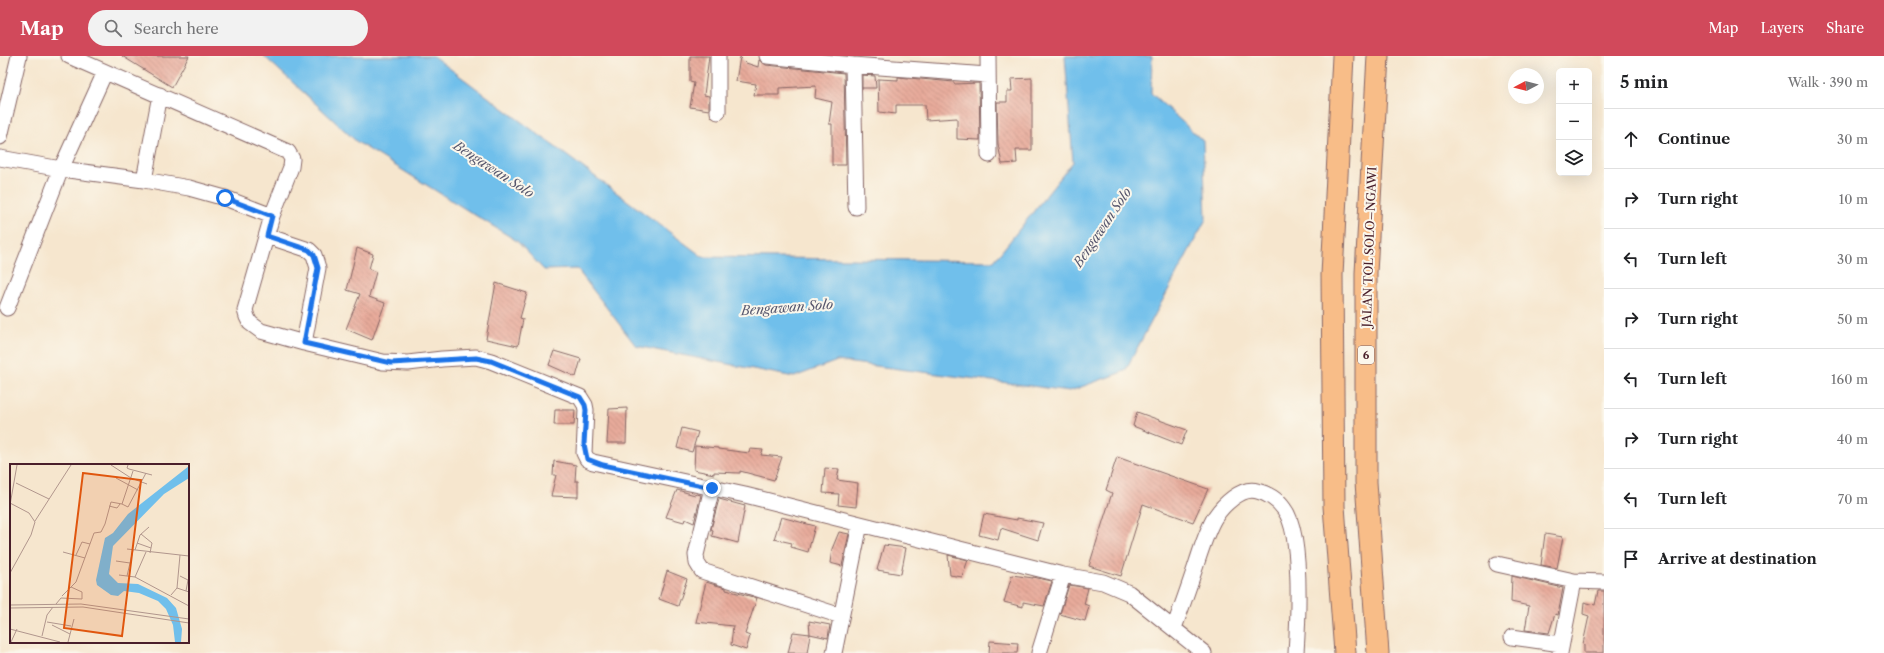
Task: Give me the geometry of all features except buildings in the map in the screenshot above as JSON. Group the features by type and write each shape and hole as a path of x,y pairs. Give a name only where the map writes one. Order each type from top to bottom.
{"highway":[{"path":"1343,56 1332,282 1334,506 1345,653"},
{"name":"JALAN TOL SOLO–NGAWI","path":"1378,56 1366,273 1366,482 1378,653"}],"street":[{"path":"0,137 19,56"},
{"path":"69,56 160,95 290,154 292,159 291,167 272,216 245,310 246,317 250,323 261,330 304,343 383,362 408,363 442,359 476,358 487,360 580,397 586,410 584,453 587,459 593,462 712,488 1063,575 1103,582 1129,593 1204,653"},
{"path":"718,56 718,112"},
{"path":"767,56 853,66 988,75"},
{"path":"988,56 989,155"},
{"path":"853,66 856,207"},
{"path":"7,308 61,169 105,72"},
{"path":"144,180 160,95"},
{"path":"0,158 61,169 144,180 188,188 225,198 272,216"},
{"path":"267,236 309,250 317,261 318,268 304,343"},
{"path":"712,488 696,555 697,563 702,571 841,616"},
{"path":"1174,628 1208,531 1216,516 1237,496 1248,490 1256,490 1267,494 1277,501 1285,510 1291,522 1294,540 1299,608 1296,653"},
{"path":"834,653 860,524"},
{"path":"1497,564 1574,580 1604,582"},
{"path":"1039,653 1063,575"},
{"path":"1512,637 1560,649 1574,580"}],"water":[{"name":"Bengawan Solo","path":"264,56 433,56 703,257 994,261 1073,162 1065,56 1152,56 1151,93 1203,141 1206,219 1125,371 1070,391 837,361 794,377 636,346 577,269 544,270 517,241 357,142"}],"route":[{"path":"225,198 272,216 267,236 309,250 314,255 318,268 304,343 391,363 408,363 442,359 483,358 580,397 584,401 586,410 584,453 587,459 603,465 712,488"}]}
